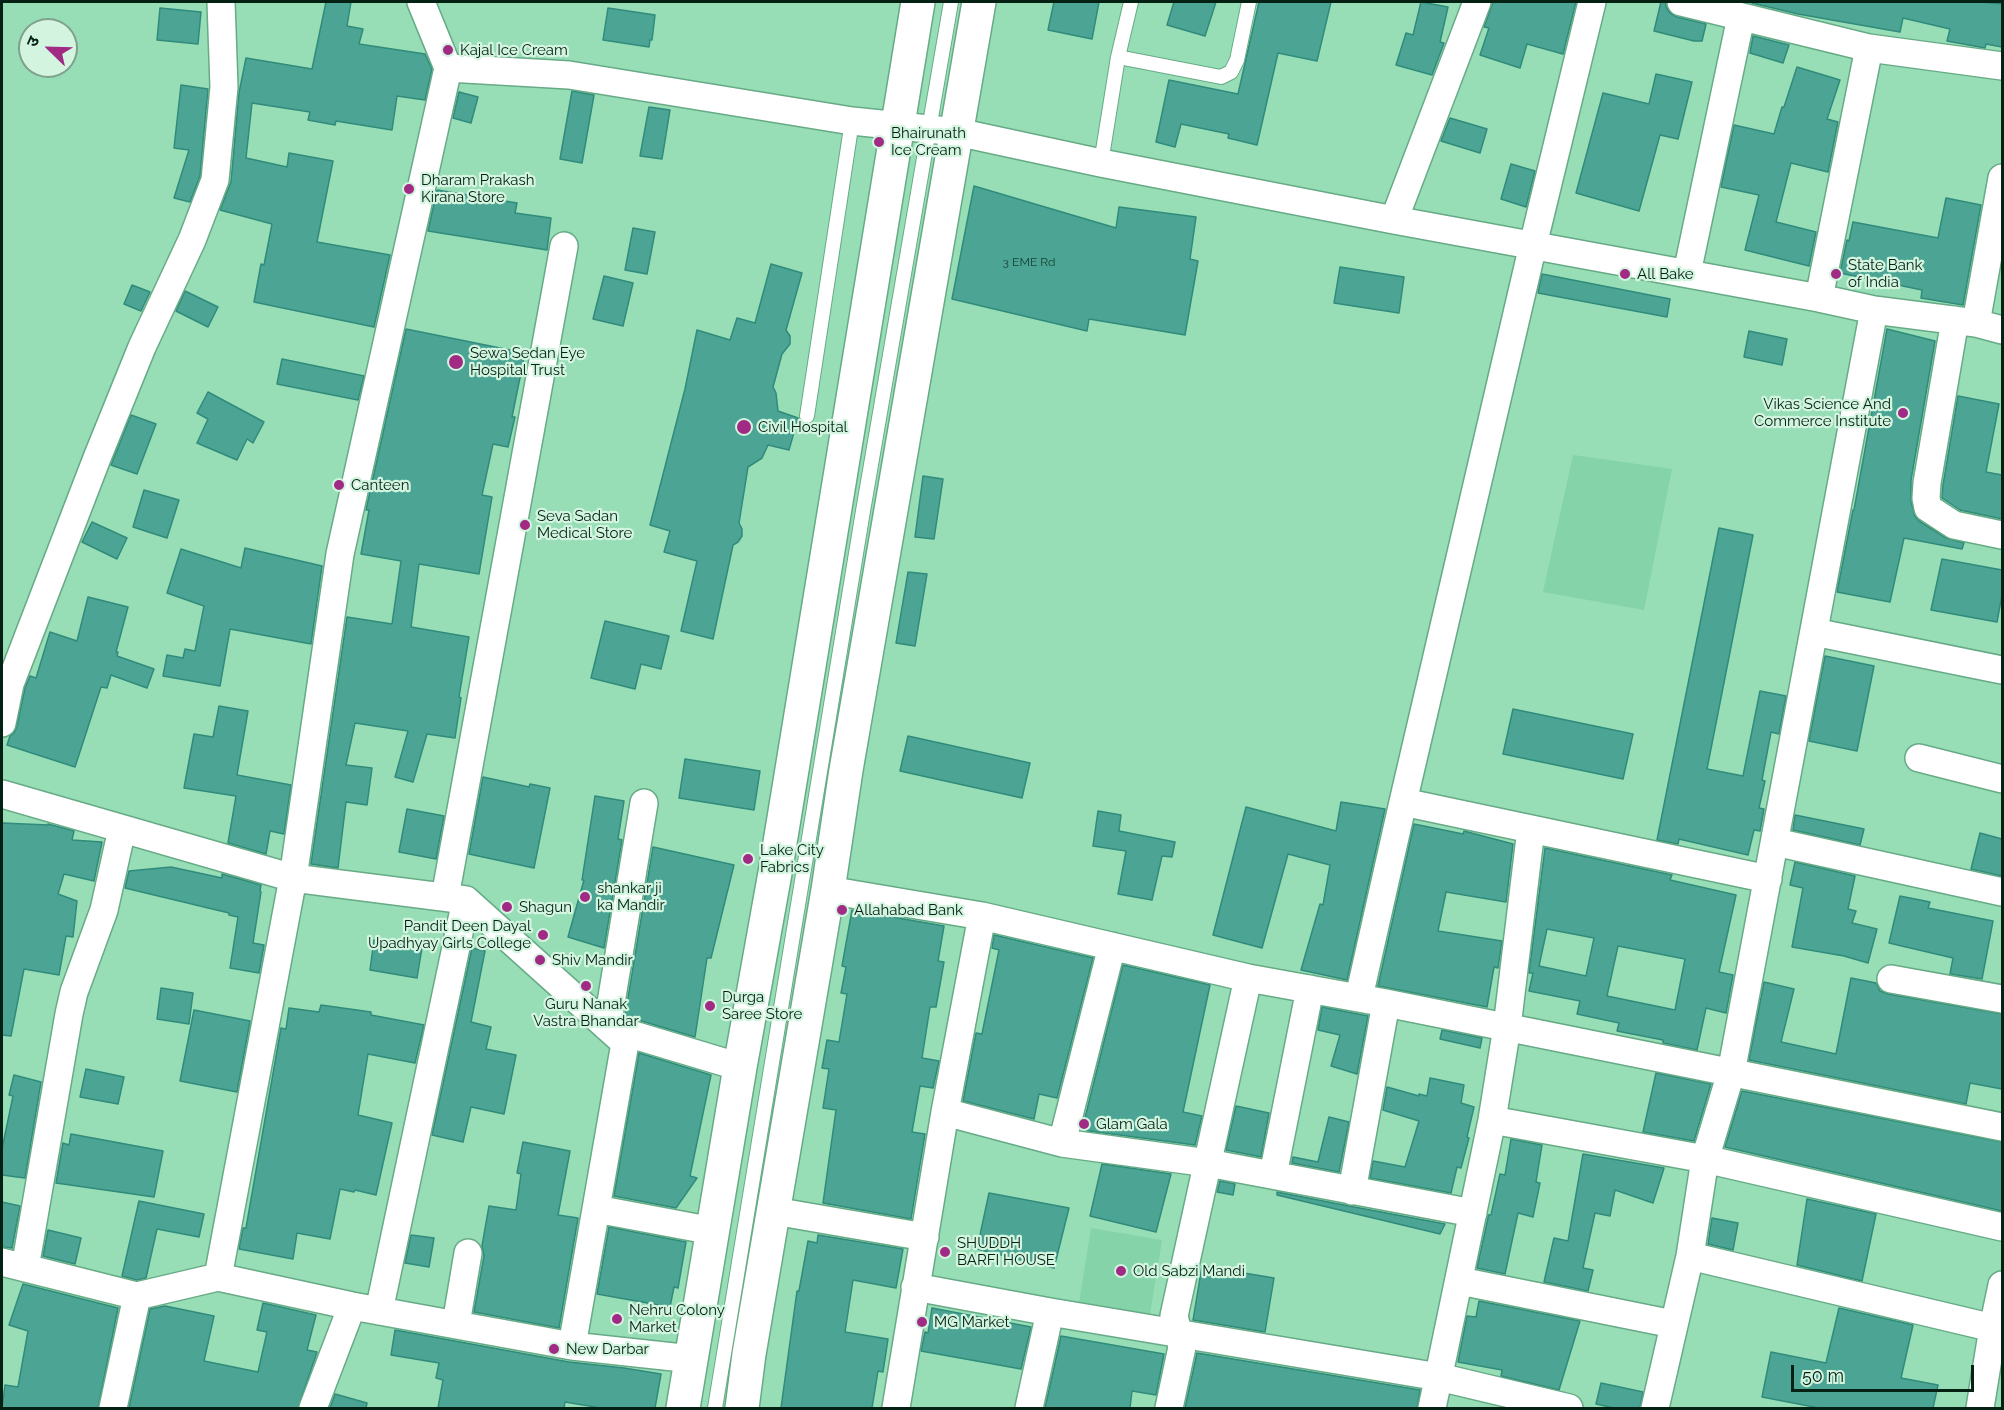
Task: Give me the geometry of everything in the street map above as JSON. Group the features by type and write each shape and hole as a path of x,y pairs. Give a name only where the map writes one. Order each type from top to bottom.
{"main road":[{"path":"684,1408 740,1067 775,873 918,2"},
{"path":"742,1408 749,1354 828,890 944,131 979,2"}],"street":[{"path":"2,723 10,684 97,458 142,346 192,240 215,180 224,87 221,2"},
{"path":"218,1277 293,878 340,554 448,68 421,2"},
{"path":"1394,220 1478,2"},
{"path":"1359,997 1533,245 1592,2"},
{"path":"1681,2 1869,48 2002,66"},
{"path":"1687,273 1741,17"},
{"path":"1819,298 1869,48"},
{"path":"448,68 569,75 852,121 944,131 1394,220 1687,273 1874,310 1966,322 2002,330"},
{"path":"2001,192 1966,322 1927,483 1926,498 1928,508 1954,525 2002,535"},
{"path":"379,1311 456,899 564,246"},
{"path":"1655,1408 1690,1256 1705,1159 1731,1073 1874,310"},
{"path":"1814,632 2002,670"},
{"path":"1919,758 2002,780"},
{"path":"2,794 293,878 456,899 625,1042 572,1346"},
{"path":"1404,802 1768,879"},
{"path":"607,1027 645,803"},
{"path":"122,829 104,910 74,992 13,1265 137,1296 218,1277 352,1306 572,1346 692,1359"},
{"path":"1432,1408 1492,1120 1507,1027 1531,829"},
{"path":"1774,842 2002,892"},
{"path":"828,890 982,916 1248,978 1359,997 2002,1126"},
{"path":"896,1408 945,1112 982,916"},
{"path":"1062,1143 1112,946"},
{"path":"1169,1408 1182,1347 1174,1316 1248,978"},
{"path":"1891,979 2002,999"},
{"path":"1274,1175 1311,989"},
{"path":"1352,1191 1386,1003"},
{"path":"607,1027 740,1067"},
{"path":"945,1112 1062,1143 1208,1163 1473,1213"},
{"path":"1492,1120 1705,1159 2002,1227"},
{"path":"596,1209 713,1231"},
{"path":"774,1211 925,1237"},
{"path":"456,1324 468,1253"},
{"path":"1690,1256 1993,1329"},
{"path":"1460,1281 1674,1324"},
{"path":"1980,1408 2002,1285"},
{"path":"915,1287 1439,1377 1569,1408"},
{"path":"113,1408 137,1296"},
{"path":"313,1408 352,1306"},
{"path":"1029,1408 1050,1312"}],"lane":[{"path":"715,1408 863,511 944,131 951,2"},
{"path":"1101,163 1118,57 1131,2"},
{"path":"1118,57 1221,77 1231,72 1237,60 1249,2"},
{"path":"807,416 852,121"}],"shaded area":[{"path":"1573,455 1672,469 1644,610 1543,592"},
{"name":"Old Sabzi Mandi","path":"1091,1228 1162,1240 1150,1314 1079,1303"}],"building":[{"path":"326,2 351,2 347,26 363,29 359,44 425,54 432,69 425,100 397,96 392,130 336,121 335,125 308,120 310,112 252,103 246,158 287,167 289,153 333,161 317,242 390,255 374,327 254,302 272,224 220,210 231,182 239,93 246,58 312,69"},
{"path":"1054,2 1099,2 1092,39 1048,30"},
{"path":"1174,2 1216,2 1205,36 1167,25"},
{"path":"1259,2 1331,2 1317,61 1278,53 1257,145 1228,138 1229,134 1181,124 1175,147 1156,142 1169,80 1238,94"},
{"path":"1421,2 1448,7 1440,42 1444,43 1432,75 1396,65 1406,33 1413,35"},
{"path":"1493,2 1576,2 1563,54 1527,44 1520,68 1480,55 1489,28 1484,27"},
{"path":"1661,2 1666,2 1670,13 1677,17 1706,24 1702,41 1654,31"},
{"path":"1752,2 1981,2 2002,4 2002,47 1986,44 1985,48 1947,41 1950,29 1903,18 1900,32 1798,14"},
{"path":"160,8 201,12 198,44 157,40"},
{"path":"608,8 655,15 649,47 603,40"},
{"path":"1753,36 1789,45 1783,63 1750,53"},
{"path":"1797,67 1840,80 1827,119 1838,122 1828,172 1791,163 1776,222 1816,232 1809,266 1745,250 1759,195 1721,187 1734,125 1774,134"},
{"path":"1656,74 1692,82 1678,139 1660,135 1639,211 1576,193 1603,93 1649,104"},
{"path":"181,85 208,89 200,176 190,202 174,198 189,150 174,148"},
{"path":"572,91 594,95 582,163 560,159"},
{"path":"459,92 478,97 471,123 453,118"},
{"path":"649,107 670,110 662,159 640,156"},
{"path":"1450,118 1487,129 1480,153 1441,141"},
{"path":"1511,164 1535,171 1526,207 1501,199"},
{"path":"974,186 1116,228 1119,207 1196,217 1190,259 1198,261 1185,335 1089,319 1087,331 952,299"},
{"path":"437,190 517,203 515,213 551,218 547,250 428,231"},
{"path":"1946,198 1981,205 1963,305 1921,298 1922,290 1840,273 1853,222 1938,238"},
{"path":"633,228 655,232 647,274 625,270"},
{"path":"771,264 802,273 786,330 790,336 790,344 782,354 773,387 778,411 798,418 789,450 768,445 762,458 748,467 739,523 742,536 733,545 713,639 681,631 697,561 664,552 670,531 650,525 685,389 697,330 730,340 737,318 755,323"},
{"path":"1340,267 1404,277 1399,313 1334,303"},
{"path":"1542,274 1670,299 1667,317 1538,293"},
{"path":"604,276 633,283 623,326 593,319"},
{"path":"132,285 150,292 141,311 124,304"},
{"path":"185,291 218,307 208,327 176,311"},
{"path":"406,329 525,353 512,417 515,417 508,447 493,444 482,495 492,497 479,574 419,564 411,627 469,637 455,738 427,734 413,782 395,777 408,731 355,723 346,765 372,768 367,805 346,802 338,868 311,864 347,617 392,624 401,561 361,554 369,510 366,510"},
{"path":"1887,329 1935,341 1911,480 1911,501 1915,516 1919,521 1946,538 1964,543 1962,549 1904,538 1890,602 1837,592"},
{"path":"1749,331 1787,339 1782,365 1744,357"},
{"path":"282,359 364,376 358,400 277,384"},
{"path":"208,392 264,422 253,443 247,439 237,460 197,443 208,419 197,413"},
{"path":"1958,396 1999,404 1986,472 2002,475 2002,519 1960,510 1942,498"},
{"path":"131,415 156,424 137,474 111,465"},
{"path":"923,476 943,479 934,539 915,537"},
{"path":"144,490 179,500 167,538 133,527"},
{"path":"92,522 127,538 117,559 82,542"},
{"path":"1719,528 1753,535 1707,769 1743,776 1760,691 1786,696 1779,734 1771,732 1762,780 1765,781 1759,808 1764,809 1760,831 1754,830 1748,855 1679,839 1678,844 1657,840"},
{"path":"245,548 322,566 311,644 230,629 220,686 163,676 167,655 183,658 185,649 195,651 204,606 167,593 181,549 241,568"},
{"path":"1942,559 2002,570 2002,595 1997,622 1931,610"},
{"path":"908,572 927,574 915,646 896,643"},
{"path":"88,597 128,607 116,652 118,652 117,656 154,669 147,688 111,675 107,688 101,687 75,767 7,745 17,726 25,688 30,676 36,678 50,632 77,641"},
{"path":"605,621 669,636 661,669 641,664 635,689 591,678"},
{"path":"1825,656 1874,666 1857,751 1809,741"},
{"path":"219,706 248,711 237,775 291,785 284,834 270,831 266,854 228,843 236,796 184,788 194,734 213,737"},
{"path":"1513,709 1633,734 1623,779 1503,754"},
{"path":"908,736 1030,763 1022,798 900,771"},
{"path":"685,759 760,771 754,810 679,798"},
{"path":"483,777 529,787 530,784 550,788 534,868 469,854"},
{"path":"595,796 624,801 618,839 622,840 604,948 568,937 584,880 582,880"},
{"path":"1341,802 1385,809 1347,980 1301,970 1320,904 1323,905 1330,865 1288,854 1262,948 1213,935 1246,807 1336,831"},
{"path":"407,809 444,816 436,859 399,852"},
{"path":"1098,811 1121,815 1119,831 1175,842 1172,857 1162,856 1152,900 1118,894 1126,851 1093,846"},
{"path":"1795,815 1864,829 1860,845 1793,830"},
{"path":"2,823 48,824 74,831 72,840 102,842 94,881 64,874 58,894 77,901 73,937 66,936 59,975 24,969 11,1036 2,1035"},
{"path":"1414,824 1463,834 1464,831 1513,844 1506,902 1446,892 1438,931 1502,941 1498,968 1494,967 1487,1007 1378,986"},
{"path":"1980,833 2002,839 2002,876 1971,869"},
{"path":"653,847 734,865 711,958 707,958 695,1037 625,1016"},
{"path":"1545,848 1672,875 1670,880 1736,895 1719,972 1733,975 1726,1013 1706,1008 1697,1050 1663,1043 1663,1040 1617,1031 1619,1023 1577,1014 1580,1001 1529,991 1533,973 1529,973","holes":["1547,929 1594,938 1586,976 1539,966","1618,946 1685,959 1675,1010 1607,996"]},
{"path":"1795,862 1855,876 1848,909 1856,911 1852,923 1877,929 1868,963 1844,956 1792,947 1803,888 1790,885"},
{"path":"171,867 222,878 222,874 261,885 253,943 264,945 259,973 230,968 238,917 125,888 129,871"},
{"path":"1900,896 1930,902 1928,908 1993,921 1982,979 1950,974 1953,958 1889,943"},
{"path":"852,910 944,926 938,961 944,962 936,1007 930,1007 922,1058 939,1061 933,1088 920,1086 912,1132 925,1134 911,1219 823,1203 836,1110 823,1108 829,1069 822,1068 827,1040 839,1042 847,994 841,993 846,967 842,966"},
{"path":"994,935 1093,958 1057,1098 1039,1094 1034,1119 963,1101 976,1033 982,1034 999,950 992,948"},
{"path":"374,940 422,948 417,978 370,970"},
{"path":"472,948 485,951 471,1022 491,1027 486,1049 516,1055 504,1114 471,1107 463,1142 432,1135"},
{"path":"1123,965 1210,985 1183,1112 1202,1116 1195,1145 1082,1130"},
{"path":"1851,978 1876,983 1880,991 1888,994 2002,1014 2002,1089 1970,1083 1966,1104 1749,1060 1764,982 1794,989 1781,1042 1836,1054"},
{"path":"161,988 193,993 189,1024 157,1019"},
{"path":"321,1005 371,1012 371,1015 424,1025 415,1063 368,1054 358,1115 392,1123 376,1195 340,1189 330,1239 297,1233 293,1259 239,1249 243,1228 246,1228 281,1028 286,1029 289,1008 319,1012"},
{"path":"1322,1007 1368,1016 1357,1074 1331,1066 1340,1035 1318,1030"},
{"path":"194,1010 250,1021 237,1092 180,1081"},
{"path":"1442,1030 1482,1038 1480,1048 1440,1039"},
{"path":"639,1053 711,1075 690,1176 697,1178 676,1208 614,1196"},
{"path":"86,1069 124,1077 118,1104 80,1097"},
{"path":"1656,1073 1711,1084 1694,1141 1643,1132"},
{"path":"14,1075 41,1082 25,1178 2,1175 2,1149 13,1096 9,1095"},
{"path":"1430,1078 1464,1085 1461,1103 1474,1107 1461,1168 1457,1167 1451,1193 1370,1178 1373,1161 1405,1167 1419,1121 1383,1110 1387,1087 1427,1096"},
{"path":"1742,1091 2002,1142 2002,1211 1725,1147"},
{"path":"1236,1106 1269,1113 1261,1157 1226,1150"},
{"path":"1329,1117 1349,1122 1339,1172 1292,1163 1293,1157 1318,1162"},
{"path":"71,1134 163,1151 154,1197 56,1183 63,1143 69,1145"},
{"path":"1511,1139 1542,1145 1536,1182 1540,1183 1533,1217 1518,1213 1505,1274 1477,1268 1488,1215 1491,1215 1500,1174 1505,1175"},
{"path":"523,1142 570,1151 558,1215 578,1218 559,1328 474,1312 484,1256 482,1246 489,1206 516,1210 521,1174 517,1173"},
{"path":"1583,1154 1664,1168 1653,1203 1615,1190 1610,1216 1595,1213 1583,1268 1593,1270 1588,1291 1544,1282 1554,1238 1568,1241"},
{"path":"1102,1164 1171,1174 1156,1232 1090,1216"},
{"path":"1220,1181 1235,1184 1233,1195 1217,1192"},
{"path":"1277,1192 1445,1224 1440,1234 1277,1195"},
{"path":"989,1193 1069,1208 1054,1268 977,1249"},
{"path":"1807,1199 1876,1214 1862,1281 1797,1265"},
{"path":"139,1201 204,1214 199,1237 157,1229 146,1278 137,1280 122,1276"},
{"path":"2,1202 20,1206 12,1248 2,1247"},
{"path":"1712,1218 1738,1223 1733,1250 1708,1244"},
{"path":"609,1227 686,1242 678,1288 674,1287 670,1307 597,1294"},
{"path":"48,1230 81,1238 75,1264 43,1256"},
{"path":"411,1235 434,1238 429,1267 405,1263"},
{"path":"818,1235 903,1249 896,1288 853,1280 845,1332 888,1339 883,1372 878,1371 872,1408 781,1408 797,1291 799,1291 808,1241 817,1243"},
{"path":"1202,1266 1274,1278 1265,1332 1193,1320"},
{"path":"23,1284 118,1308 98,1408 2,1408 5,1385 18,1387 28,1331 9,1325"},
{"path":"1479,1301 1580,1321 1559,1390 1501,1376 1502,1370 1458,1362 1467,1316 1476,1317"},
{"path":"263,1303 316,1315 307,1350 317,1352 298,1408 129,1408 150,1309 165,1306 214,1316 204,1361 258,1372 267,1332 257,1330"},
{"path":"932,1308 1031,1327 1021,1369 921,1351 925,1332 928,1333"},
{"path":"1839,1308 1913,1325 1901,1378 1938,1385 1933,1408 1819,1408 1762,1397 1771,1352 1826,1363"},
{"path":"395,1330 569,1362 661,1374 655,1408 601,1408 565,1402 564,1408 438,1408 443,1380 436,1378 439,1363 391,1355"},
{"path":"1061,1336 1164,1354 1156,1395 1132,1391 1130,1408 1045,1408"},
{"path":"1197,1353 1420,1390 1417,1408 1185,1408"},
{"path":"1601,1383 1643,1392 1640,1408 1614,1408 1596,1404"},
{"path":"335,1394 367,1403 366,1408 330,1408"}],"place":[{"name":"Kajal Ice Cream","path":"448,50"},
{"name":"Bhairunath Ice Cream","path":"879,142"},
{"name":"Dharam Prakash Kirana Store","path":"409,189"},
{"name":"All Bake","path":"1625,274"},
{"name":"State Bank of India","path":"1836,274"},
{"name":"Sewa Sedan Eye Hospital Trust","path":"456,362"},
{"name":"Vikas Science And Commerce Institute","path":"1903,413"},
{"name":"Civil Hospital","path":"744,427"},
{"name":"Canteen","path":"339,485"},
{"name":"Seva Sadan Medical Store","path":"525,525"},
{"name":"Lake City Fabrics","path":"748,859"},
{"name":"shankar ji ka Mandir","path":"585,897"},
{"name":"Shagun","path":"507,907"},
{"name":"Allahabad Bank","path":"842,910"},
{"name":"Pandit Deen Dayal Upadhyay Girls College","path":"543,935"},
{"name":"Shiv Mandir","path":"540,960"},
{"name":"Guru Nanak Vastra Bhandar","path":"586,986"},
{"name":"Durga Saree Store","path":"710,1006"},
{"name":"Glam Gala","path":"1084,1124"},
{"name":"SHUDDH BARFI HOUSE","path":"945,1252"},
{"name":"Old Sabzi Mandi","path":"1121,1271"},
{"name":"Nehru Colony Market","path":"617,1319"},
{"name":"MG Market","path":"922,1322"},
{"name":"New Darbar","path":"554,1349"}]}
